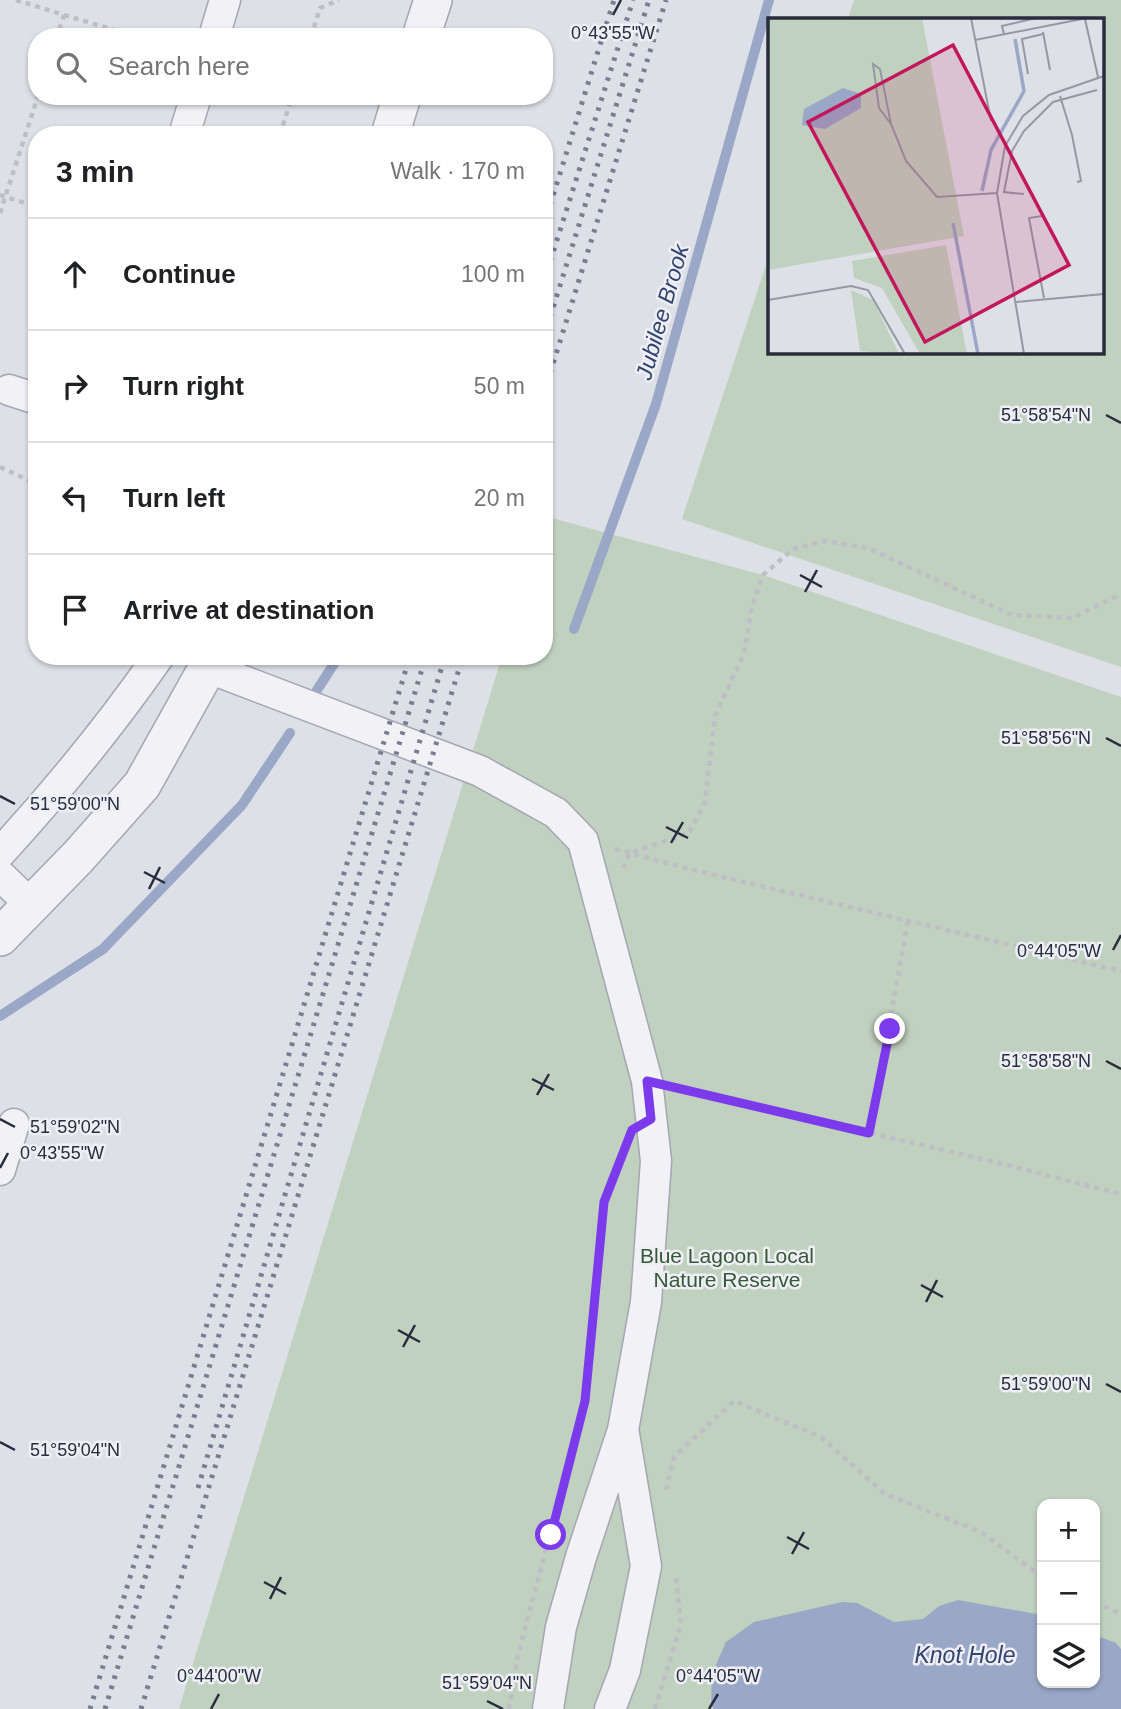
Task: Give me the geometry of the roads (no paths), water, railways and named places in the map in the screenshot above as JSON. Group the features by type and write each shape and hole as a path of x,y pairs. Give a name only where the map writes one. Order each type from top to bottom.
{"street":[{"path":"217,28 225,0"},
{"path":"424,28 433,0"},
{"path":"187,126 193,105"},
{"path":"393,126 399,105"},
{"path":"9,390 28,396"},
{"path":"0,853 82,758 153,665"},
{"path":"0,937 32,906 142,785 210,665"},
{"path":"219,665 480,771 556,813 583,841 647,1081 656,1161 646,1303 624,1430 581,1557 561,1627 548,1709"},
{"path":"0,875 32,906"},
{"path":"0,1170 14,1124"},
{"path":"610,1709 625,1670 646,1566 624,1430"}],"water":[{"name":"Knot Hole","path":"958,1600 1037,1614 1037,1688 1100,1688 1100,1637 1116,1643 1121,1649 1121,1709 714,1709 711,1705 712,1674 726,1642 754,1622 842,1602 857,1603 894,1622 923,1619 939,1606"}],"waterway":[{"name":"Jubilee Brook","path":"574,629 656,404 769,0"},
{"path":"317,690 333,665"},
{"path":"0,1016 103,949 242,805 290,733"}],"railway":[{"path":"553,196 614,0"},
{"path":"553,253 633,0"},
{"path":"553,308 649,0"},
{"path":"553,364 666,0"},
{"path":"90,1709 407,665"},
{"path":"105,1709 423,665"},
{"path":"198,1488 442,665"},
{"path":"141,1709 460,665"}],"park label":[{"name":"Blue Lagoon Local Nature Reserve","path":"727,1268"}]}
